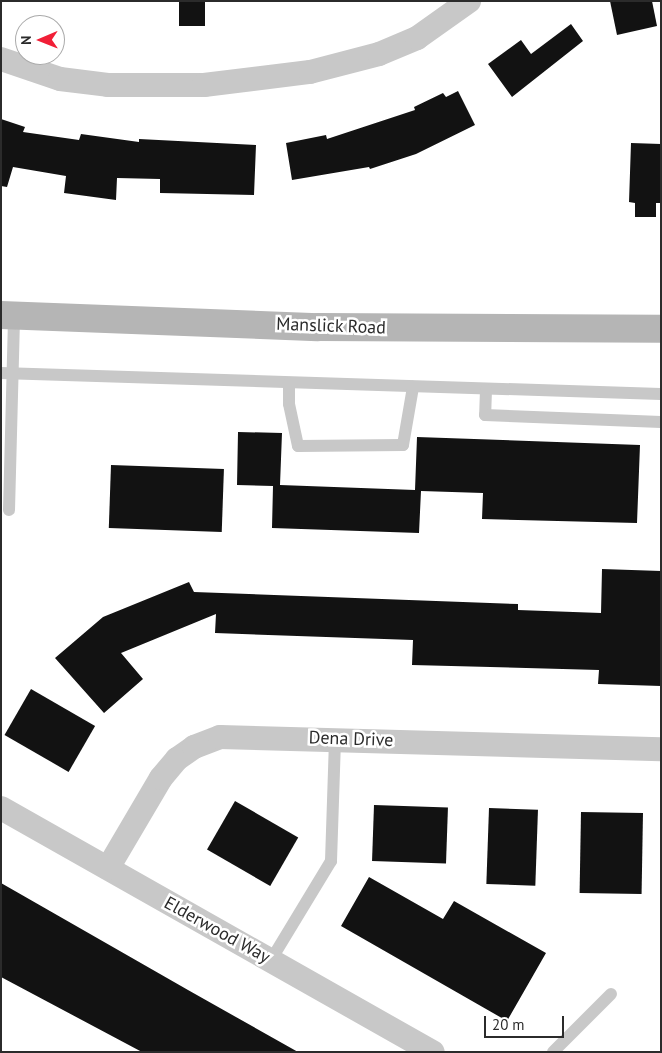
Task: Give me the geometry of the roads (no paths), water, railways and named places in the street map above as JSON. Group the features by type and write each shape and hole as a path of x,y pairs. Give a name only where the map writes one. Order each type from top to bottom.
{"main road":[{"name":"Manslick Road","path":"8,316 318,327 661,329"}],"street":[{"path":"1,59 60,79 108,85 204,85 310,72 379,54 417,38 469,1"},
{"name":"Dena Drive","path":"108,868 161,778 177,759 194,747 220,737 661,749"},
{"name":"Elderwood Way","path":"1,808 434,1052"}],"lane":[{"path":"8,316 9,510"},
{"path":"7,374 661,394"},
{"path":"289,383 289,404 298,446 403,444 413,387"},
{"path":"486,390 485,415 661,422"},
{"path":"271,960 331,861 335,739"},
{"path":"553,1052 611,994"}]}
